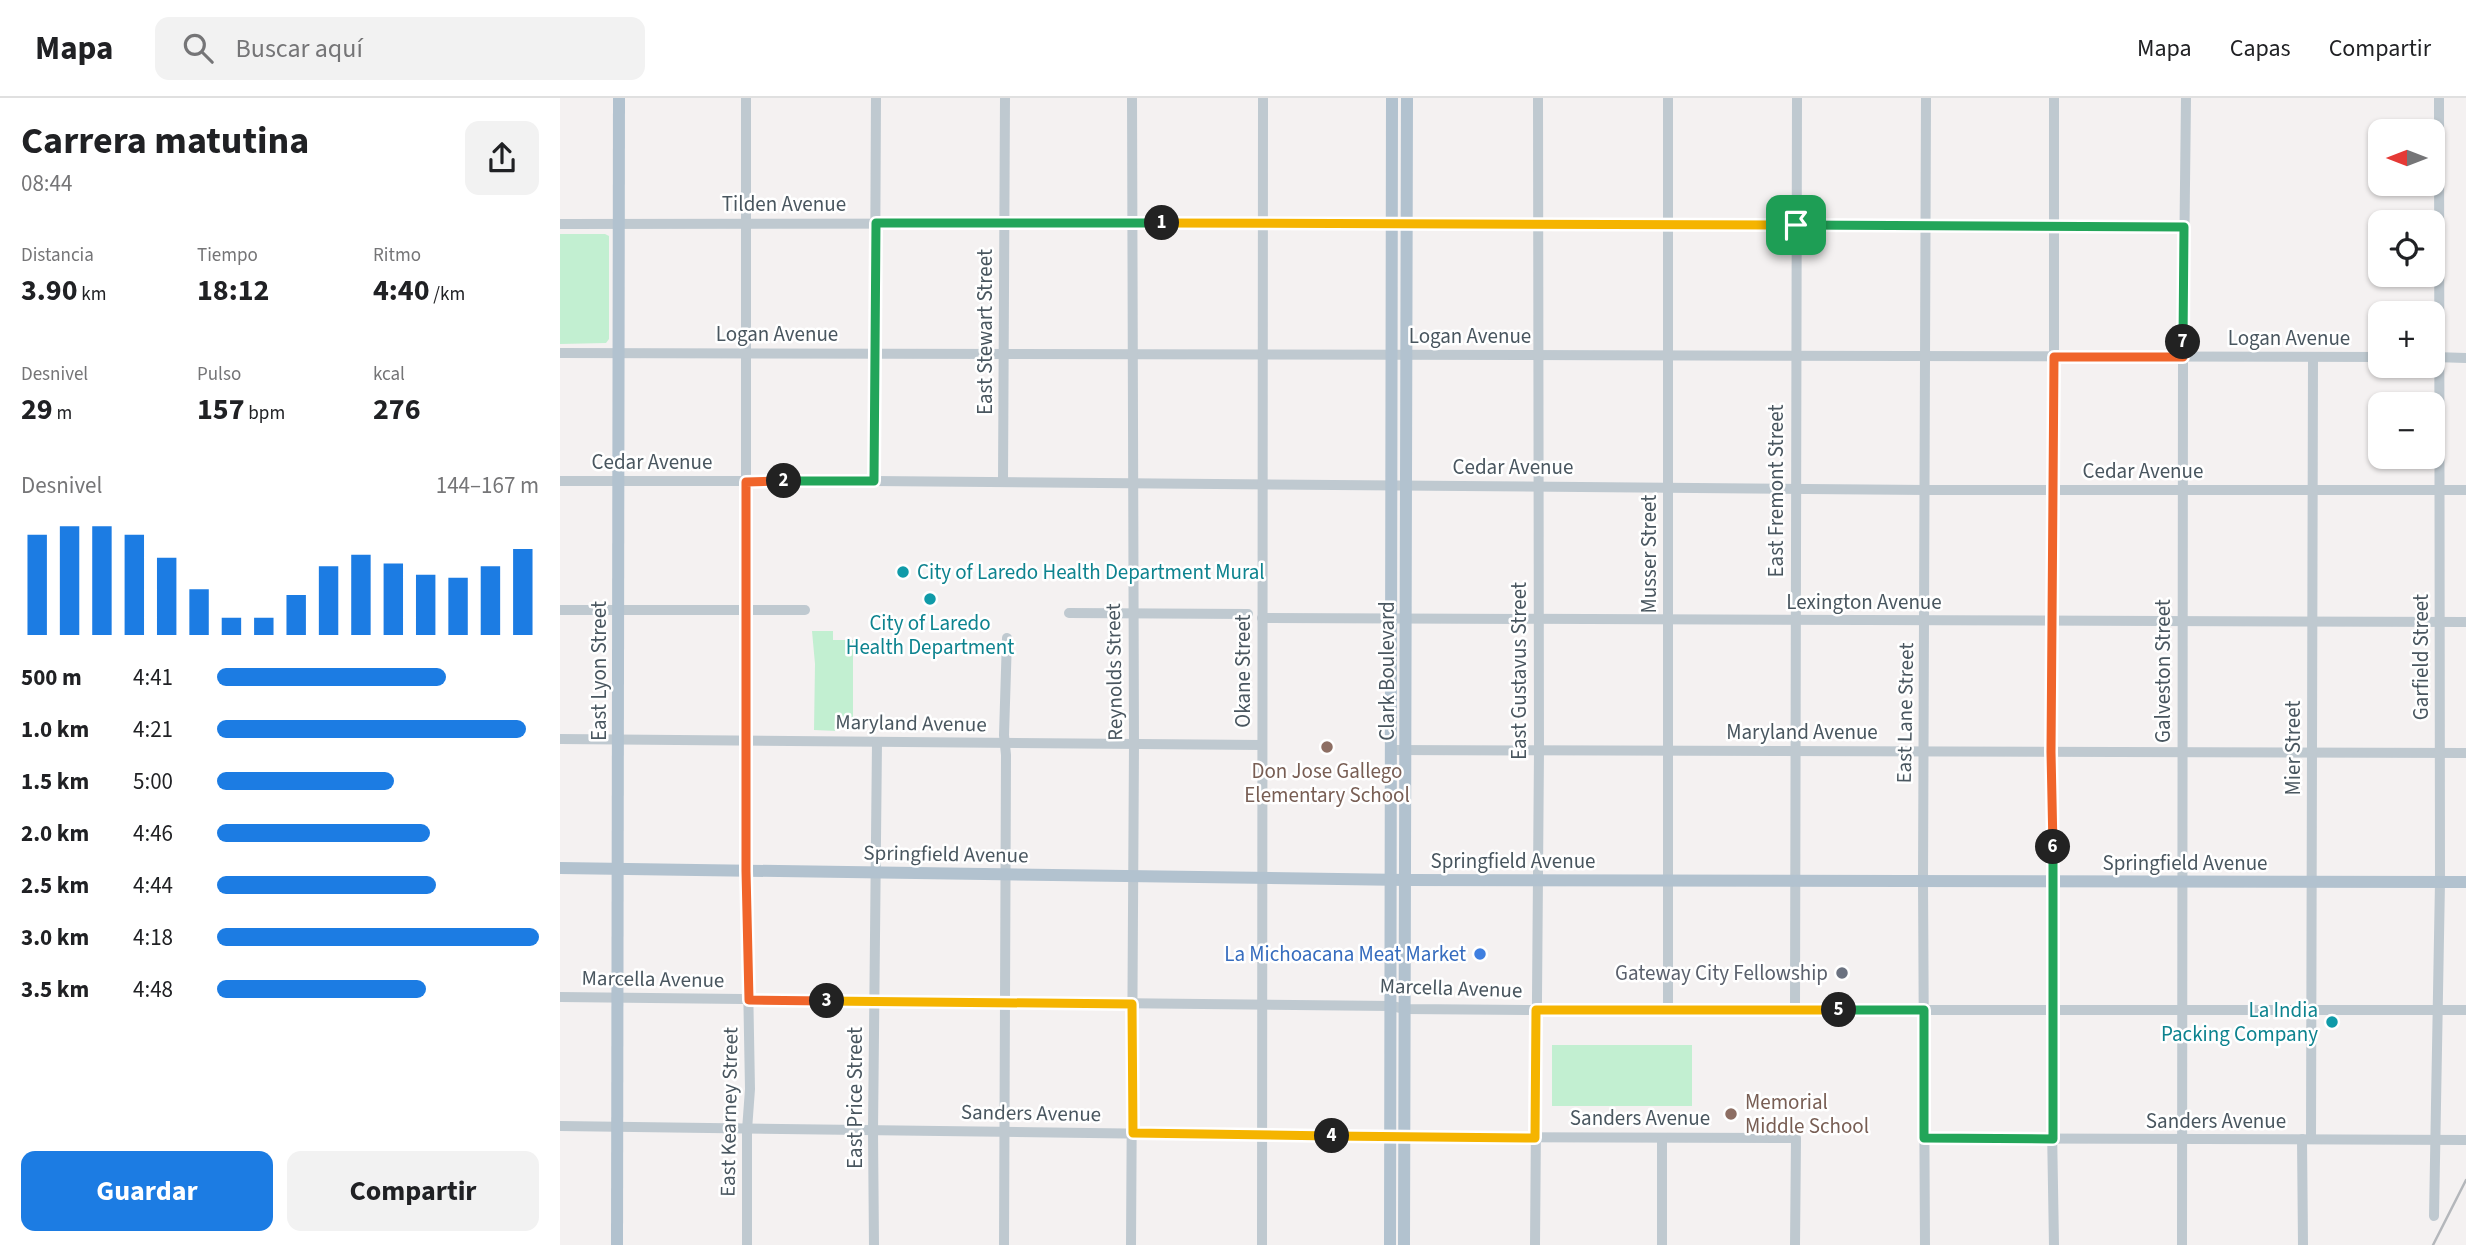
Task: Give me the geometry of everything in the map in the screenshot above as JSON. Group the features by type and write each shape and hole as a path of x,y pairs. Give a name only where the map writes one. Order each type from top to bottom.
{"main road":[{"name":"East Lyon Street","path":"617,1245 619,98"},
{"name":"Clark Boulevard","path":"1390,1245 1392,98"},
{"name":"Clark Boulevard","path":"1404,1245 1407,98"},
{"name":"Springfield Avenue","path":"560,868 1391,880 2466,882"}],"street":[{"name":"East Kearney Street","path":"746,98 746,871 750,1089 747,1130 747,1245"},
{"path":"874,481 876,98"},
{"name":"East Stewart Street","path":"1003,482 1005,98"},
{"name":"Reynolds Street","path":"1131,1245 1134,745 1132,98"},
{"name":"Okane Street","path":"1262,1245 1263,98"},
{"name":"East Gustavus Street","path":"1535,1245 1539,751 1538,98"},
{"name":"Musser Street","path":"1668,98 1668,1010"},
{"name":"East Fremont Street","path":"1795,1009 1797,98"},
{"name":"East Lane Street","path":"1925,1245 1923,882 1926,98"},
{"path":"2054,98 2051,752 2054,882 2054,1245"},
{"name":"Galveston Street","path":"2182,1245 2186,98"},
{"name":"Garfield Street","path":"2437,301 2440,98"},
{"name":"Tilden Avenue","path":"560,224 1407,223 2184,227"},
{"name":"Logan Avenue","path":"560,353 2368,357"},
{"name":"Mier Street","path":"2303,1245 2312,1010 2313,358"},
{"path":"2445,358 2466,358"},
{"name":"Garfield Street","path":"2434,1216 2441,622 2437,378"},
{"name":"Cedar Avenue","path":"560,481 2183,491 2466,490"},
{"path":"560,610 805,610"},
{"path":"1069,613 1248,614"},
{"name":"Lexington Avenue","path":"1262,618 2466,622"},
{"path":"1004,1245 1004,744 1007,638"},
{"name":"Maryland Avenue","path":"560,739 1262,745"},
{"name":"East Price Street","path":"874,1245 877,742"},
{"name":"Maryland Avenue","path":"1391,750 2466,753"},
{"name":"Marcella Avenue","path":"560,997 1536,1010 2466,1010"},
{"name":"Sanders Avenue","path":"560,1126 1391,1137 1796,1138 1795,1245"},
{"path":"1662,1138 1662,1245"},
{"name":"Sanders Avenue","path":"1924,1138 2466,1140"}],"green space":[{"path":"560,234 609,236 609,339 606,343 560,344"},
{"path":"812,631 833,631 833,640 853,640 853,726 837,726 837,731 814,730 815,664"},
{"path":"1552,1045 1692,1045 1692,1106 1552,1106"}],"railway":[{"path":"2433,1245 2466,1180"}],"place":[{"name":"City of Laredo Health Department Mural","path":"903,572"},
{"name":"City of Laredo Health Department","path":"930,599"},
{"name":"Don Jose Gallego Elementary School","path":"1327,747"},
{"name":"La Michoacana Meat Market","path":"1480,954"},
{"name":"Gateway City Fellowship","path":"1842,973"},
{"name":"La India Packing Company","path":"2332,1022"},
{"name":"Memorial Middle School","path":"1731,1114"}],"route":[{"path":"876,223 1796,225 2184,227 2183,357 2054,357 2051,752 2054,882 2053,1139 1924,1138 1924,1010 1536,1010 1535,1138 1404,1137 1133,1133 1132,1004 749,1000 746,871 746,482 874,481 876,223"}]}
